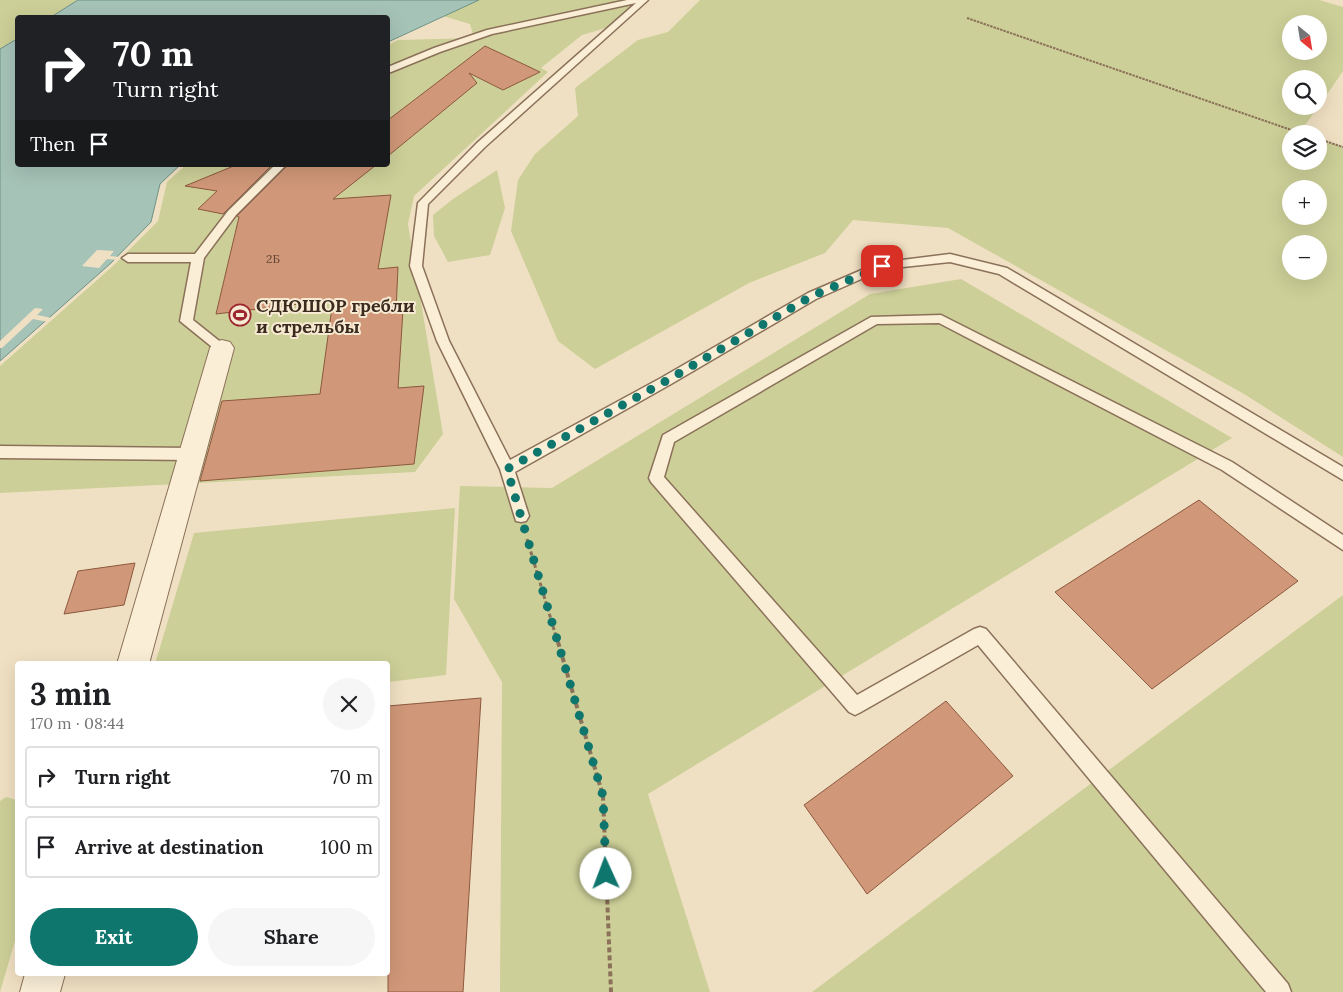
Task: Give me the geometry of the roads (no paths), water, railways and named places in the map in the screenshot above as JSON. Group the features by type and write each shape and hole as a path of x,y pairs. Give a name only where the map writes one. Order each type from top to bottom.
{"street":[{"path":"134,661 222,348"},
{"path":"40,992 44,976"}],"lane":[{"path":"390,69 437,50 490,32 638,0"},
{"path":"521,516 507,469 443,340 416,266 422,203 481,145 644,0"},
{"path":"222,348 186,321 198,258 232,213 279,167"},
{"path":"128,258 198,258"},
{"path":"507,469 666,381 812,296 882,266 950,258 1003,271 1343,474"},
{"path":"1280,992 980,635 854,706 656,478 668,439 875,320 941,319 1226,466 1343,543"},
{"path":"0,452 192,454"}],"place":[{"name":"СДЮШОР гребли и стрельбы","path":"240,315"}]}
